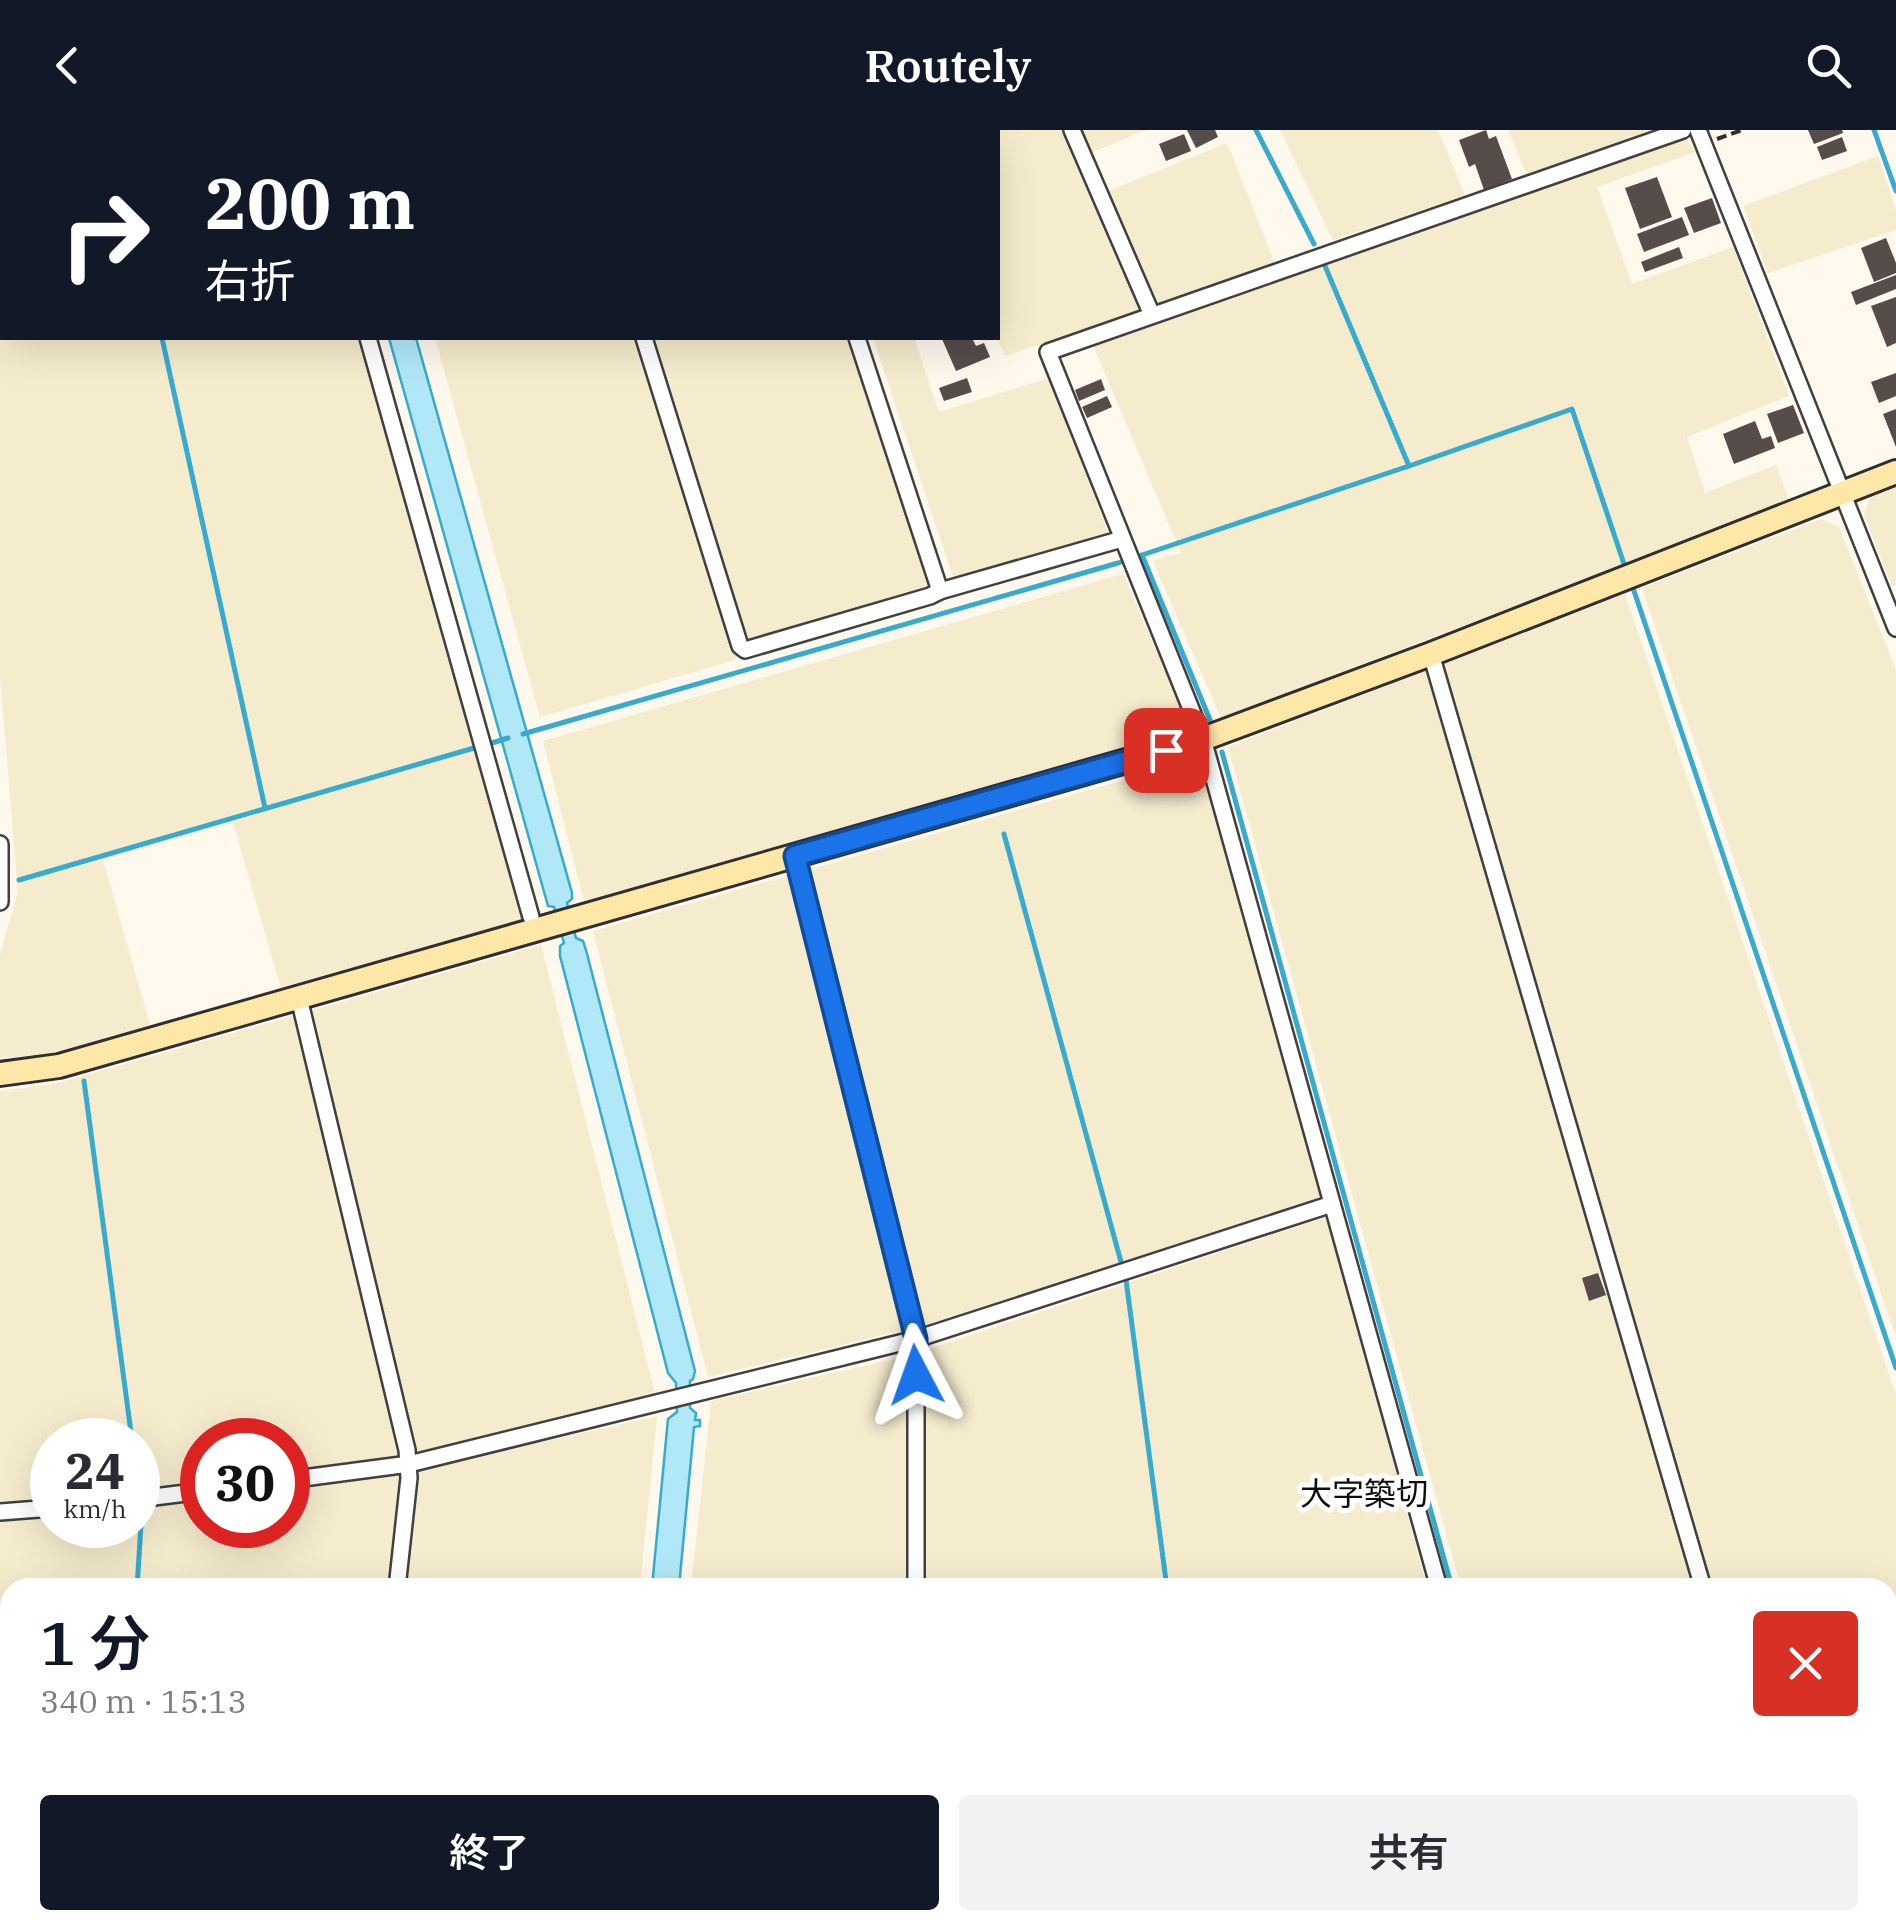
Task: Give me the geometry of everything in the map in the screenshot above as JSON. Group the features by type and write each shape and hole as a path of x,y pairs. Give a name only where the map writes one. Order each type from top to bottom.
{"street":[{"path":"1072,130 1152,315"},
{"path":"1436,1578 1204,740 1048,352 1683,130"},
{"path":"1701,137 1896,628"},
{"path":"369,340 540,922"},
{"path":"645,340 740,646 745,650 940,591 1127,553"},
{"path":"857,340 940,591"},
{"path":"0,1074 59,1066 299,998 540,922 583,918 1204,740 1896,472"},
{"path":"1431,654 1700,1578"},
{"path":"0,844 0,902"},
{"path":"795,856 916,1339 916,1578"},
{"path":"299,998 409,1464 397,1578"},
{"path":"310,1477 409,1464 916,1339 1332,1204"},
{"path":"0,1512 30,1510"}],"path":[{"path":"1701,137 1742,130"}],"shaded area":[{"path":"1000,130 1146,130 1076,159 1093,197 1227,143 1276,266 1005,356 997,340"},
{"path":"1280,130 1438,130 1465,195 1333,240"},
{"path":"1508,130 1654,130 1527,175"},
{"path":"1685,137 1695,152 1597,187 1632,284 1733,247 1789,396 1687,437 1705,493 1776,465 1790,501 1221,718 1153,561 1181,553 1093,345"},
{"path":"1878,156 1896,210 1896,230 1768,273 1743,206"},
{"path":"0,340 359,340 526,918 281,988 233,823 103,860 150,1025 48,1054 0,1058 0,955 18,891 0,677"},
{"path":"436,340 851,340 930,585 749,642 735,660 540,717"},
{"path":"874,340 915,340 939,412 1049,378 1109,535 954,580"},
{"path":"1896,487 1896,585 1892,587 1864,515 1870,498"},
{"path":"1821,519 1839,527 1896,670 1896,1337 1642,588"},
{"path":"1123,574 1190,729 584,901 543,741"},
{"path":"1625,594 1896,1395 1896,1578 1459,1578 1228,747"},
{"path":"1201,758 1321,1197 925,1325 708,1377 593,931"},
{"path":"541,945 655,1393 419,1454 310,1468 310,1418 180,1418 180,1485 160,1487 160,1418 30,1418 30,1501 0,1502 0,1091 54,1084"},
{"path":"1327,1217 1425,1578 692,1578 711,1401 910,1355"},
{"path":"657,1416 641,1578 0,1578 0,1521 30,1519 30,1548 160,1548 160,1504 180,1502 180,1548 310,1548 310,1486 401,1474"}],"water":[{"path":"390,340 417,340 572,893 567,903 576,938 583,941 586,950 695,1371 690,1381 690,1408 700,1426 694,1427 680,1578 653,1578 668,1419 677,1412 676,1383 668,1373 560,956 564,943 554,907 548,906"}],"building":[{"path":"1187,130 1215,130 1218,137 1196,148"},
{"path":"1486,130 1489,139 1496,136 1512,179 1484,190 1475,164 1469,167 1459,140"},
{"path":"1808,130 1842,130 1843,133 1814,144"},
{"path":"1184,134 1191,151 1166,161 1159,144"},
{"path":"1842,137 1847,151 1822,160 1817,147"},
{"path":"1657,177 1672,217 1640,229 1625,188"},
{"path":"1712,198 1721,223 1694,233 1684,208"},
{"path":"1682,217 1689,235 1644,252 1637,234"},
{"path":"1886,238 1896,273 1874,282 1861,248"},
{"path":"1679,247 1683,258 1645,272 1641,262"},
{"path":"1896,275 1896,289 1856,305 1851,292"},
{"path":"1896,297 1896,343 1887,347 1871,306"},
{"path":"942,340 973,340 976,346 984,343 990,357 956,371"},
{"path":"1896,373 1896,396 1879,403 1871,382"},
{"path":"967,378 972,392 944,401 939,388"},
{"path":"1101,379 1105,390 1079,401 1075,390"},
{"path":"1107,396 1112,407 1087,418 1082,407"},
{"path":"1793,405 1804,433 1778,443 1767,414"},
{"path":"1896,409 1896,447 1883,414"},
{"path":"1755,421 1762,439 1771,436 1775,448 1734,464 1723,434"},
{"path":"1598,1273 1606,1295 1589,1301 1582,1278"}],"waterway":[{"path":"1256,130 1314,244"},
{"path":"1874,130 1896,191"},
{"path":"523,734 1118,563 1409,466 1325,266"},
{"path":"162,340 265,808"},
{"path":"1409,466 1572,409 1626,570"},
{"path":"1142,555 1210,720"},
{"path":"1632,585 1896,1368"},
{"path":"492,743 508,738"},
{"path":"19,880 474,748"},
{"path":"1222,752 1449,1578"},
{"path":"1004,834 1121,1262"},
{"path":"84,1081 129,1418"},
{"path":"1126,1280 1166,1578"},
{"path":"138,1578 140,1548"}],"district":[{"name":"大字築切","path":"1364,1494"}],"route":[{"path":"916,1375 916,1339 795,856 1166,750"}]}
